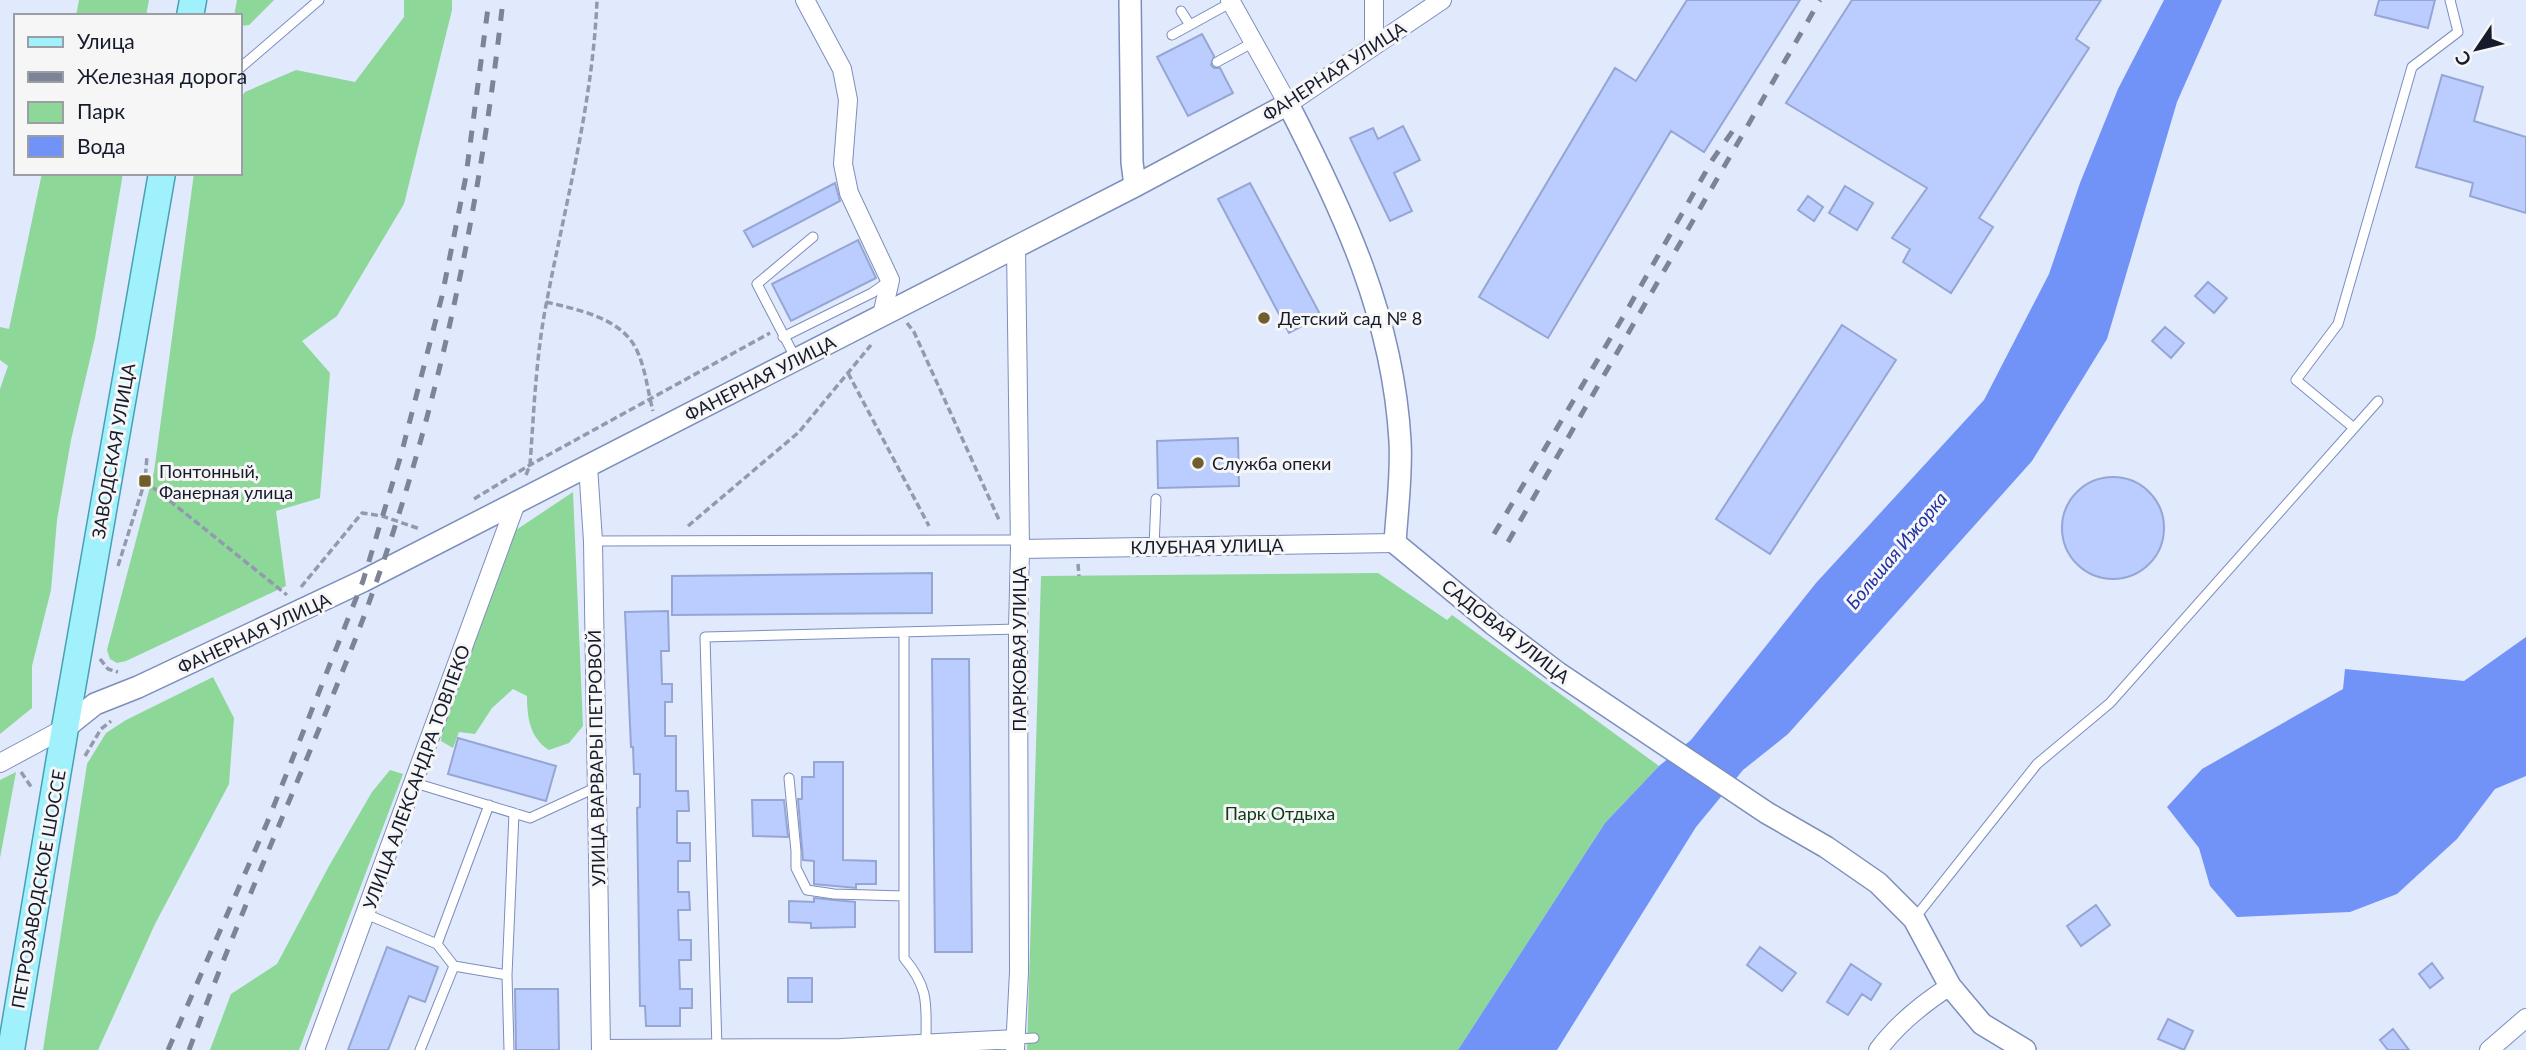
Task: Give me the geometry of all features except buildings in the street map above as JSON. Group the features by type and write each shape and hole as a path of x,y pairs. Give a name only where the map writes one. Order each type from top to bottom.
{"main road":[{"name":"ЗАВОДСКАЯ УЛИЦА","path":"65,728 162,175"},
{"name":"ПЕТРОЗАВОДСКОЕ ШОССЕ","path":"11,1050 65,728"}],"street":[{"path":"805,0 842,69 848,100 843,164 849,193 890,280 889,312"},
{"path":"1130,0 1132,162 1135,186"},
{"path":"1374,0 1374,46"},
{"name":"ФАНЕРНАЯ УЛИЦА","path":"65,728 95,704 138,687 363,581 1135,186 1288,104 1442,0"},
{"path":"1231,1 1288,104 1350,232 1373,296 1391,358 1401,445 1395,543"},
{"name":"ПАРКОВАЯ УЛИЦА","path":"1016,247 1021,1042"},
{"name":"УЛИЦА ВАРВАРЫ ПЕТРОВОЙ","path":"588,466 593,541 601,1049"},
{"name":"УЛИЦА АЛЕКСАНДРА ТОВПЕКО","path":"315,1050 516,503"},
{"name":"КЛУБНАЯ УЛИЦА","path":"1016,543 1154,547 1395,543"},
{"name":"САДОВАЯ УЛИЦА","path":"1395,543 1558,673 1767,813 1826,847 1878,883 1914,919"},
{"path":"0,763 65,728"},
{"path":"1914,919 1950,986 1982,1024 2025,1050"},
{"path":"1878,1050 1920,1005 1950,986"},
{"path":"2489,1050 2526,1018"},
{"path":"601,1049 841,1048 926,1043 1021,1042"}],"lane":[{"path":"242,66 319,0"},
{"path":"2354,428 2296,380 2338,324 2412,67 2458,32 2450,0"},
{"path":"1172,35 1231,1"},
{"path":"1181,11 1190,25"},
{"path":"1217,62 1254,42"},
{"path":"796,359 757,284 813,237"},
{"path":"781,332 872,293 890,280"},
{"path":"872,293 889,312"},
{"path":"1914,919 2037,764 2110,703 2378,401"},
{"path":"1154,547 1156,499"},
{"path":"593,541 936,540 1016,543"},
{"path":"717,1049 705,637 1018,629"},
{"path":"904,632 904,958 918,974 925,993 926,1043"},
{"path":"789,778 796,868 807,890 834,894 904,896"},
{"path":"415,783 530,818 597,787"},
{"path":"437,944 489,805"},
{"path":"509,1050 507,975 514,813"},
{"path":"366,914 437,944 454,966 507,975"},
{"path":"420,1050 454,966"}],"path":[{"path":"516,503 530,465 536,373 546,302 596,38 597,0"},
{"path":"546,302 584,312 620,328 638,351 658,430"},
{"path":"670,540 799,432 877,338 889,312 914,332 1016,543"},
{"path":"471,501 649,398 781,332"},
{"path":"848,373 936,540"},
{"path":"116,574 145,481 147,457"},
{"path":"145,481 291,599"},
{"path":"300,588 362,513 382,516 424,531"},
{"path":"100,650 100,661 108,669 119,672"},
{"path":"81,762 101,729 120,714"}],"green space":[{"path":"79,0 149,0 146,14 76,14"},
{"path":"237,0 274,0 249,25 242,26 242,14 234,14"},
{"path":"404,0 452,0 452,10 404,204 337,316 302,341 330,373 320,498 276,511 286,586 117,663 110,659 107,650 154,472 194,175 242,175 242,96 245,92 296,70 355,82 404,17"},
{"path":"42,175 123,175 95,338 71,440 57,520 51,590 32,666 32,708 0,734 0,389 8,366 0,360 0,327 9,329"},
{"path":"573,492 583,726 569,743 549,750 538,740 531,727 527,696 513,689 492,708 475,734 459,732 453,748 441,741 442,729 510,534"},
{"name":"Парк Отдыха","path":"1378,573 1447,620 1452,615 1659,766 1605,823 1458,1050 1027,1050 1041,576"},
{"path":"213,677 234,718 229,784 155,924 98,1050 43,1050 87,764 106,733 126,720"},
{"path":"390,770 403,774 299,1050 210,1050 231,994 277,964 372,792"},
{"path":"16,772 0,858 0,780"}],"water":[{"name":"Большая Ижорка","path":"2164,0 2222,0 2177,102 2107,339 2032,461 1788,734 1743,770 1696,827 1557,1050 1458,1050 1605,823 1659,766 1691,740 1816,583 1984,400 2049,274 2080,183 2118,89"},
{"path":"2526,637 2526,776 2495,789 2457,839 2397,894 2350,912 2237,917 2210,886 2199,848 2167,807 2202,769 2343,689 2345,669 2464,681"}],"railway":[{"path":"168,1050 267,823 363,581 401,455 442,296 466,176 489,0"},
{"path":"189,1050 355,640 408,484 450,325 466,244 481,163 503,0"},
{"path":"1508,542 1820,0"},
{"path":"1494,534 1713,159 1739,122"}],"place":[{"name":"Детский сад № 8","path":"1264,318"},
{"name":"Служба опеки","path":"1198,463"},
{"name":"Понтонный, Фанерная улица","path":"145,481"}]}
